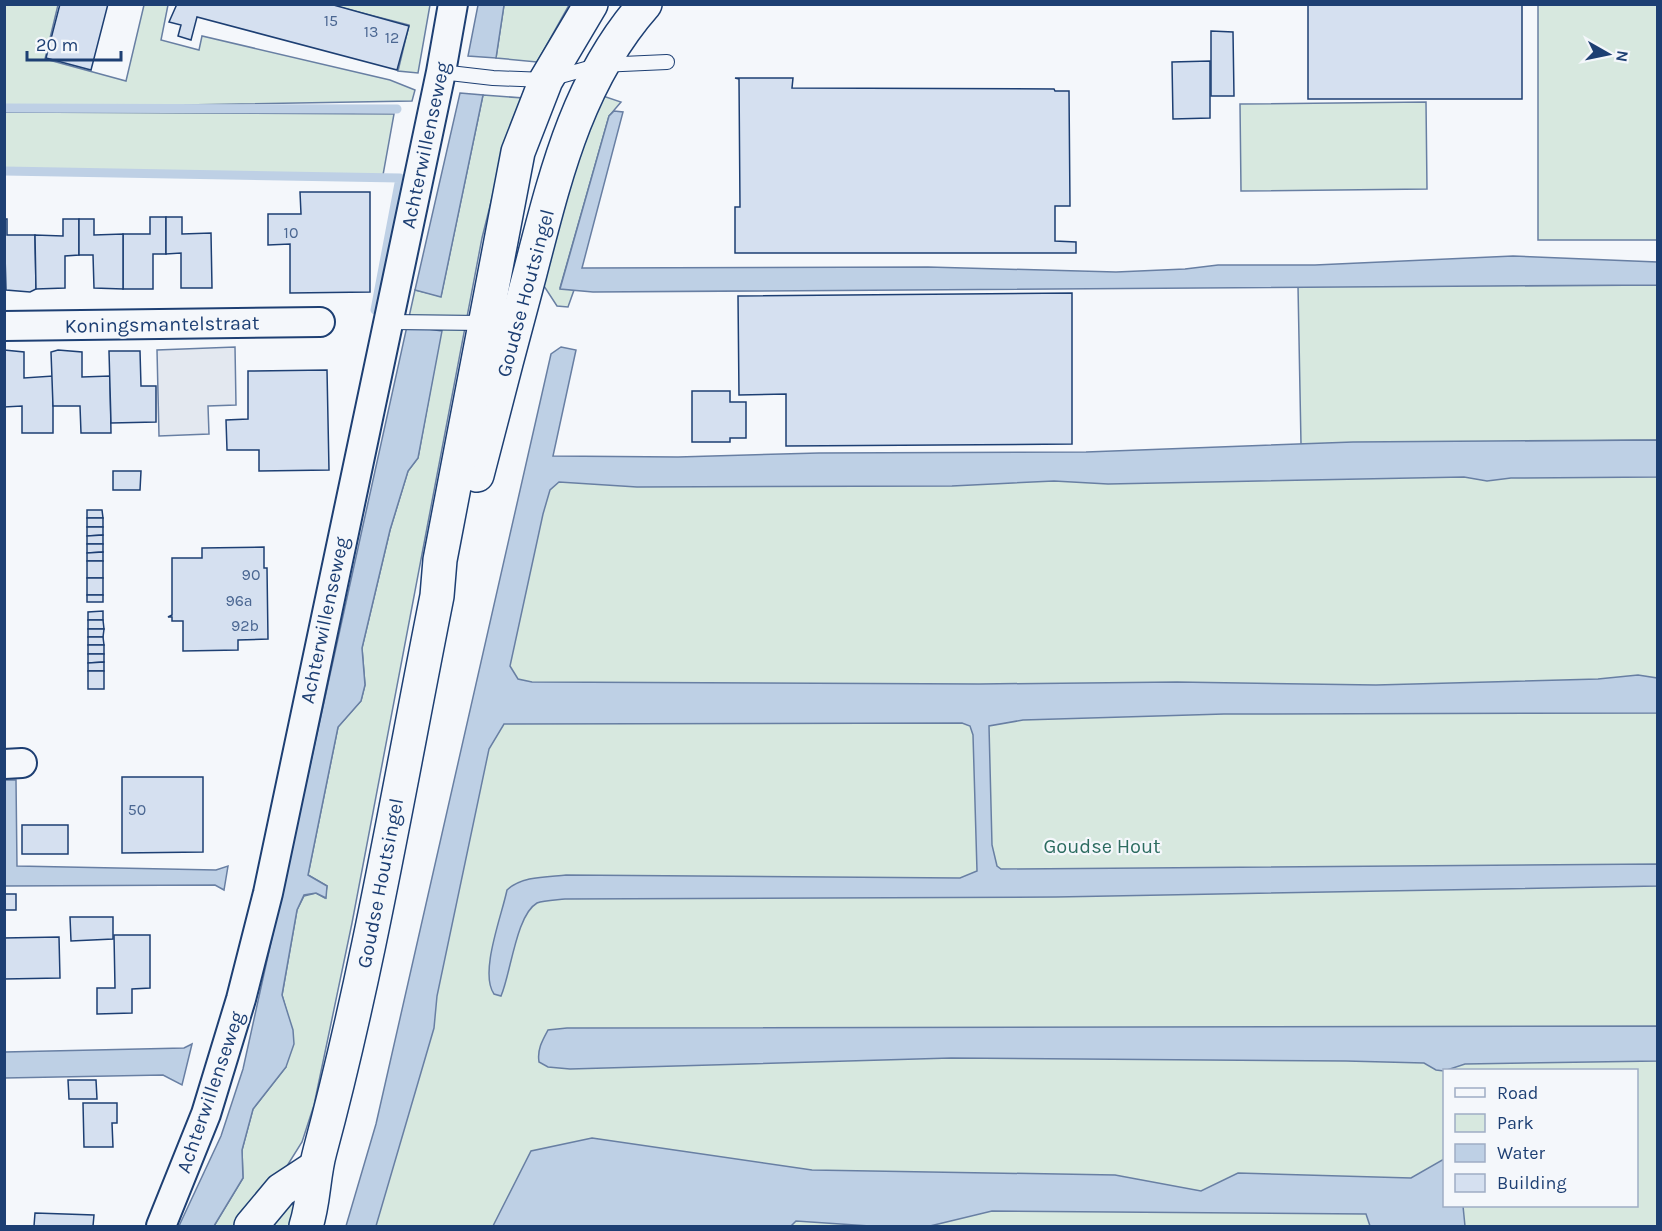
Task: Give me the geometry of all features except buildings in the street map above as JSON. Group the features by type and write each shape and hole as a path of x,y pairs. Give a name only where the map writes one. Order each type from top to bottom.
{"main road":[{"name":"Goudse Houtsingel","path":"306,1227 312,1207 316,1167 347,1051 437,596 440,560 518,152 546,80 591,4"},
{"name":"Goudse Houtsingel","path":"437,596 455,560 569,133 600,65 645,4"},
{"path":"251,1227 281,1190 316,1167"}],"street":[{"name":"Achterwillenseweg","path":"161,1227 206,1114 241,999 268,893 388,322 449,74 453,4"},
{"name":"Koningsmantelstraat","path":"4,326 320,322"}],"lane":[{"path":"449,74 546,80 600,65 667,62"},
{"path":"388,322 485,323"}],"green space":[{"path":"4,5 58,5 45,59 126,81 144,5 168,5 161,40 199,50 202,36 390,80 415,90 412,101 5,108"},
{"path":"331,5 430,5 418,73 398,71 409,25"},
{"path":"504,5 569,5 537,62 496,58"},
{"path":"1538,5 1657,5 1657,240 1538,240"},
{"path":"597,94 621,102 609,116 560,288 574,290 568,307 557,306 540,280"},
{"path":"483,95 523,98 508,134 482,238 352,923 314,1105 302,1142 282,1174 237,1226 214,1226 243,1178 242,1150 253,1109 286,1067 287,1013 282,995 297,910 304,896 316,893 325,898 327,886 308,875 338,727 361,701 365,685 362,648 390,530 408,471 418,458 441,331 407,326 415,290 441,296"},
{"path":"1426,102 1427,189 1241,191 1240,104"},
{"path":"5,112 394,114 383,175 5,172"},
{"path":"1657,285 1657,440 1301,444 1298,286"},
{"name":"Goudse Hout","path":"1657,457 1657,1226 355,1226 540,472"},
{"path":"287,1202 303,1209 297,1226 262,1226"}],"shaded area":[{"path":"235,347 236,405 208,406 209,434 159,436 157,350"}],"water":[{"path":"478,5 504,5 496,58 468,56"},
{"path":"460,93 483,95 441,297 415,290"},
{"path":"614,111 623,112 582,268 928,267 1116,272 1218,265 1315,265 1513,256 1657,262 1657,285 593,292 560,289 609,116"},
{"path":"407,326 442,331 418,458 408,471 390,530 362,648 365,685 361,701 338,727 308,875 327,886 326,898 316,893 304,895 297,910 282,995 293,1030 294,1044 286,1067 253,1109 242,1150 243,1178 214,1226 179,1226 221,1136 243,1069"},
{"path":"561,347 576,350 553,456 678,457 819,453 1086,452 1353,442 1657,440 1657,477 1511,478 1487,481 1464,477 1108,484 1054,481 952,486 637,487 559,482 550,490 543,514 510,666 518,679 532,682 979,684 1177,682 1376,685 1598,679 1638,675 1657,678 1657,713 1224,714 1023,720 989,726 992,845 997,866 1001,869 1657,864 1657,886 1056,897 551,900 537,903 524,919 501,996 494,994 490,985 490,958 493,943 507,890 527,880 566,875 960,878 977,871 973,735 970,726 962,723 504,724 489,749 437,996 434,1028 376,1226 346,1226 376,1124 551,354"},
{"path":"5,780 16,780 17,866 216,870 228,866 224,890 215,885 5,886"},
{"path":"1657,1026 1657,1061 1465,1064 1443,1071 1436,1070 1424,1063 1346,1061 951,1058 570,1069 548,1067 539,1062 540,1046 548,1030 567,1028"},
{"path":"192,1044 182,1085 163,1075 5,1078 5,1052 184,1048"},
{"path":"592,1138 812,1170 1115,1175 1201,1191 1238,1173 1411,1178 1443,1160 1443,1207 1463,1207 1465,1226 1370,1226 1366,1214 992,1211 930,1226 870,1226 796,1221 791,1226 493,1226 531,1151"}],"waterway":[{"path":"4,108 397,109"},
{"path":"4,171 400,178 375,310"}]}
